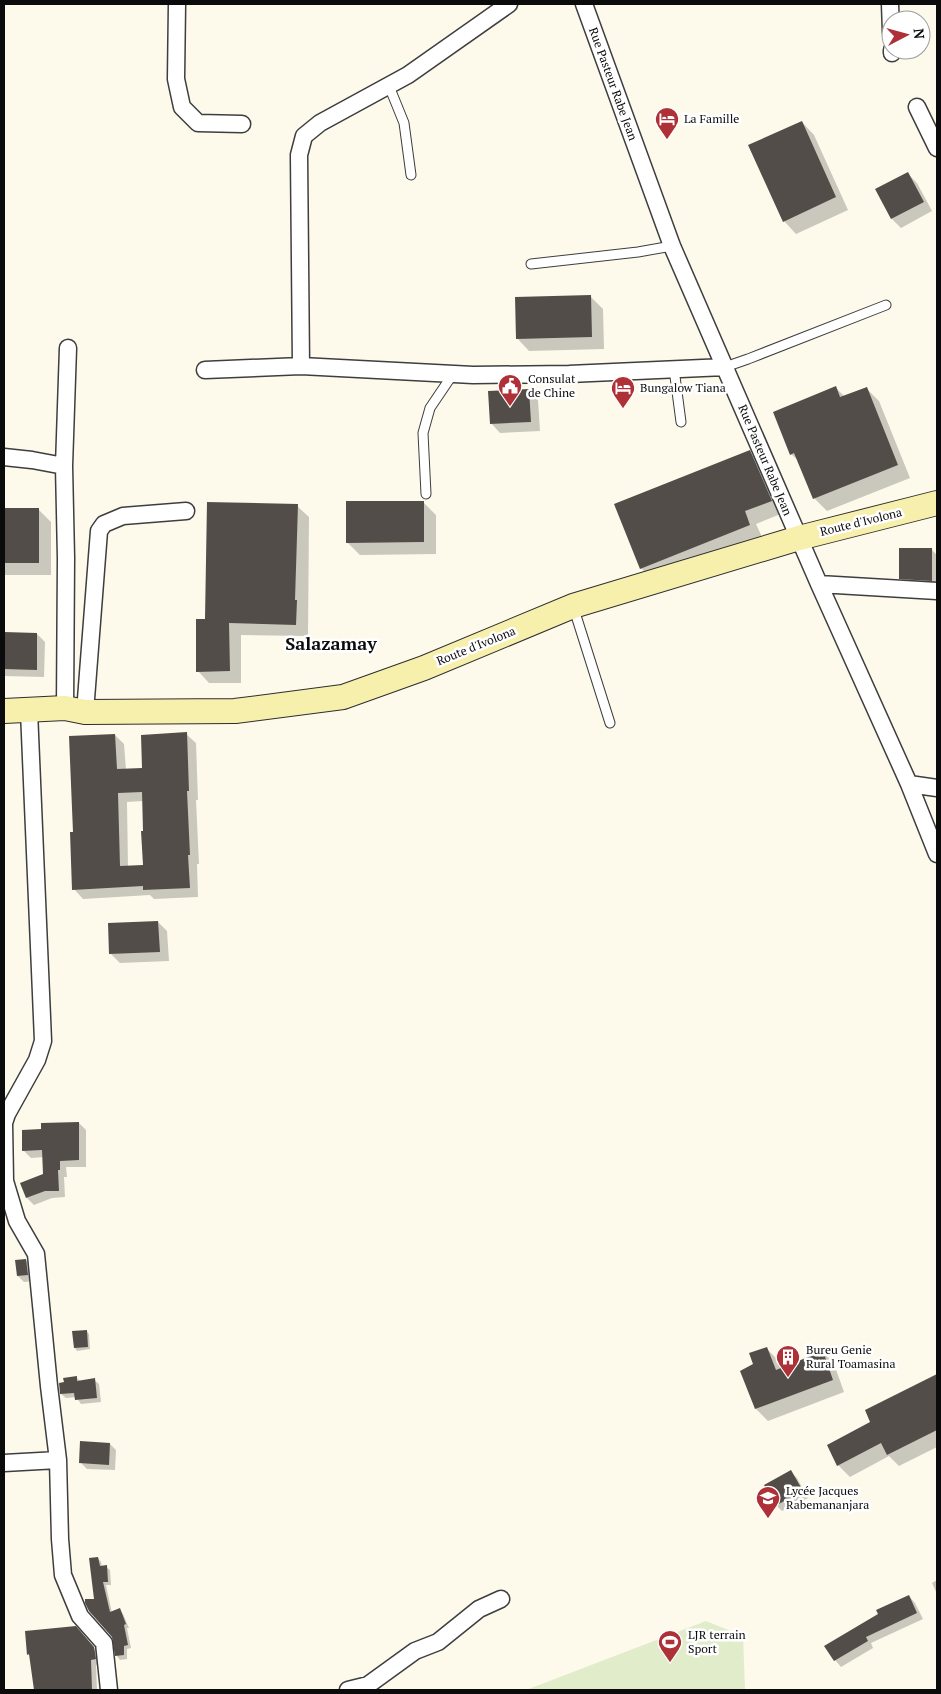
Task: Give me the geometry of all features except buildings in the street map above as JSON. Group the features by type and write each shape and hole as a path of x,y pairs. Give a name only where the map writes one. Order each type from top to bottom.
{"main road":[{"name":"Route d'Ivolona","path":"4,711 236,711 343,697 424,668 573,606 799,538 937,503"}],"street":[{"path":"177,4 176,79 182,107 198,123 242,124"},
{"path":"301,366 299,155 304,136 320,123 408,75 509,4"},
{"name":"Rue Pasteur Rabe Jean","path":"584,4 672,246 819,584 909,784 937,854"},
{"path":"917,107 937,148"},
{"path":"68,348 64,466 66,558 75,710"},
{"path":"205,370 301,366 453,374 569,374 725,367"},
{"path":"4,457 64,466"},
{"path":"75,710 99,531 104,524 123,516 186,511"},
{"path":"819,584 937,591"},
{"path":"29,711 42,1042 37,1060 7,1114 4,1123 5,1181 17,1221 36,1254 58,1460 63,1575 80,1616 104,1643 109,1690"},
{"path":"909,784 937,788"},
{"path":"4,1463 58,1460"},
{"path":"348,1690 368,1685 415,1651 438,1642 479,1609 501,1599"}],"lane":[{"path":"389,86 404,123 411,175"},
{"path":"531,264 638,252 672,246"},
{"path":"725,367 886,305"},
{"path":"674,369 681,422"},
{"path":"426,494 423,433 430,408 453,374"},
{"path":"573,606 610,723"}],"green space":[{"name":"LJR terrain Sport","path":"706,1621 743,1636 745,1690 526,1690"}],"place":[{"name":"La Famille","path":"667,140"},
{"name":"Consulat de Chine","path":"510,407"},
{"name":"Bungalow Tiana","path":"623,409"},
{"name":"Bureu Genie Rural Toamasina","path":"788,1378"},
{"name":"Lycée Jacques Rabemananjara","path":"768,1519"},
{"name":"LJR terrain Sport","path":"670,1663"}],"district":[{"name":"Salazamay","path":"331,644"}]}
